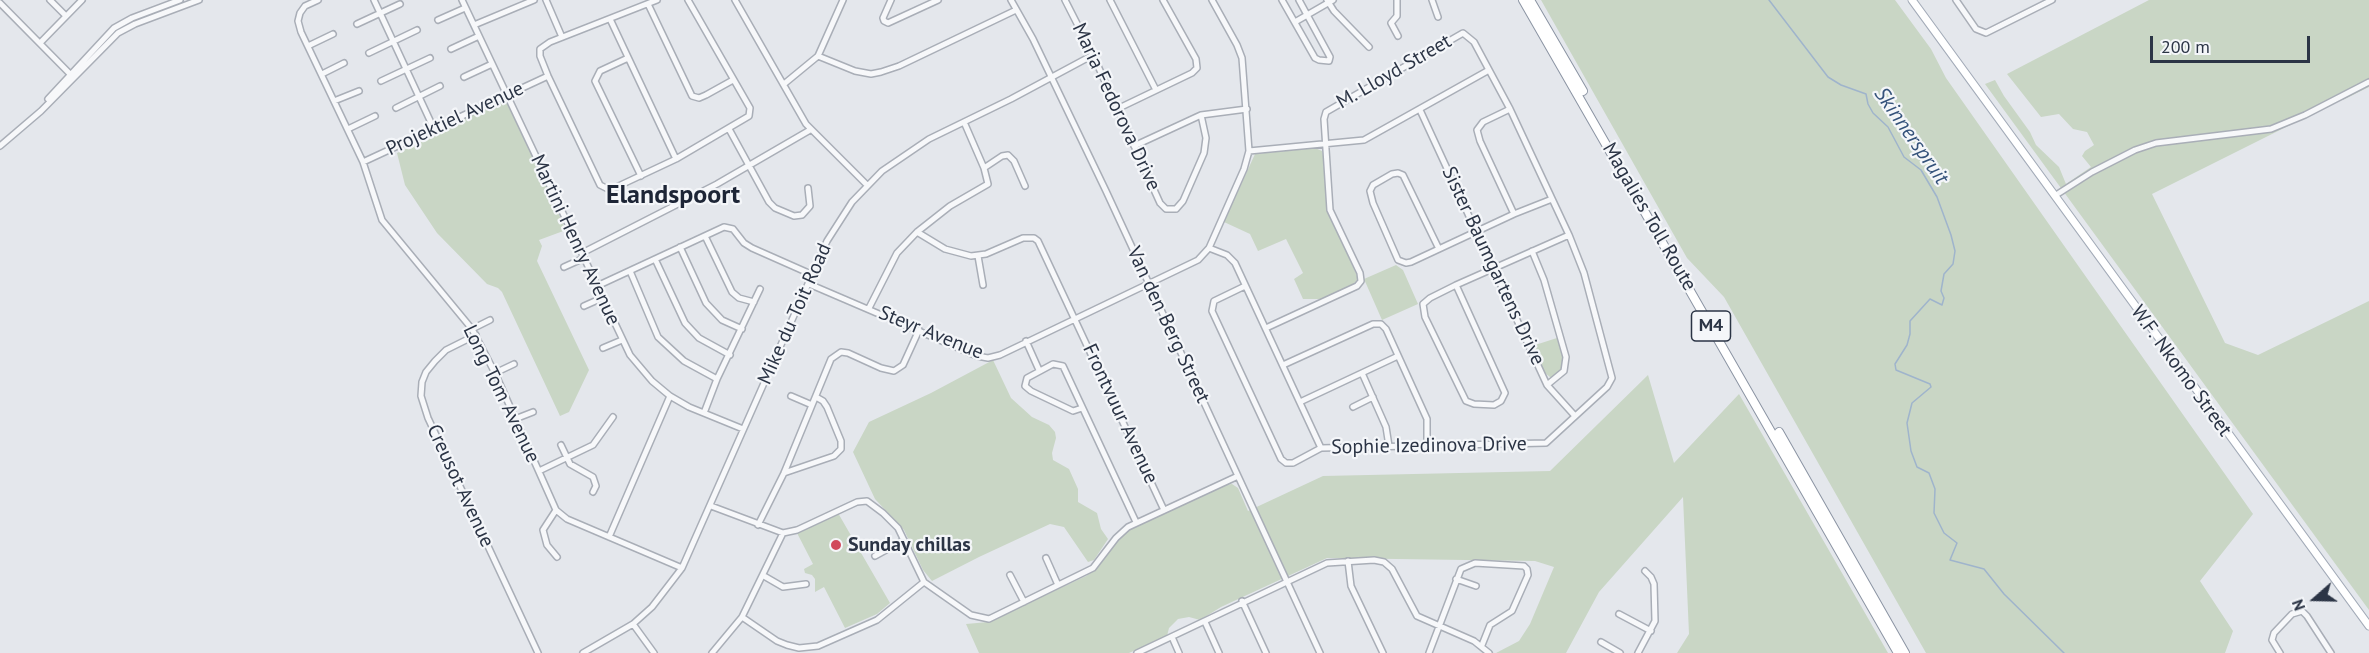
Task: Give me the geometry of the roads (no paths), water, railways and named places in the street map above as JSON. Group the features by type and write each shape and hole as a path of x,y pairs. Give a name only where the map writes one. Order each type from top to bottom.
{"highway":[{"name":"Magalies Toll Route","path":"1523,0 1898,653"},
{"name":"Magalies Toll Route","path":"1530,0 1905,653"}],"main road":[{"name":"W.F. Nkomo Street","path":"1912,0 2369,626"},
{"name":"W.F. Nkomo Street","path":"1917,0 1996,115"}],"street":[{"path":"50,0 66,16"},
{"path":"40,43 81,0"},
{"path":"154,0 161,10"},
{"path":"160,0 161,10"},
{"path":"161,10 180,0"},
{"path":"0,146 36,114 114,28 132,18 199,0"},
{"name":"Long Tom Avenue","path":"318,0 308,4 300,13 298,21 363,162 384,223 472,328 495,373 556,510"},
{"path":"374,0 434,129"},
{"name":"Martini Henry Avenue","path":"462,0 622,340 640,368 670,396 744,429"},
{"path":"474,25 534,0"},
{"path":"546,0 562,37"},
{"path":"657,0 545,44 540,49 540,56 548,76 600,185 610,190 676,159 729,129 749,116 751,112 688,0"},
{"path":"735,0 810,130 867,185"},
{"path":"784,84 818,56 843,0"},
{"path":"891,0 884,18 884,21 888,23 938,0"},
{"name":"Van den Berg Street","path":"1011,0 1106,191 1320,653"},
{"name":"Maria Fedorova Drive","path":"1065,0 1093,55 1160,203 1166,209 1176,209 1183,201 1204,153 1206,138 1201,115"},
{"path":"1110,0 1155,90"},
{"path":"1117,109 1192,73 1198,66 1163,0"},
{"path":"1209,248 1244,169 1249,151 1241,52 1212,0"},
{"path":"1282,0 1315,58 1329,61 1330,57 1299,0"},
{"path":"1397,0 1397,16 1391,23 1398,36"},
{"path":"1432,0 1438,17"},
{"path":"1956,0 1979,31 1986,33 2052,0"},
{"path":"1295,22 1329,1 1369,47"},
{"path":"0,3 72,76"},
{"path":"357,24 400,4"},
{"path":"648,4 692,96 699,98 733,80"},
{"path":"438,20 465,8"},
{"path":"818,56 855,71 871,74 881,72 899,66 1016,10"},
{"path":"610,19 676,159"},
{"path":"369,53 417,30"},
{"name":"Sophie Izedinova Drive","path":"1209,248 1231,257 1321,448 1546,443 1607,387 1612,374 1584,273 1569,236 1510,109 1489,70 1471,38 1463,33 1458,34"},
{"path":"308,46 333,34"},
{"name":"M. Lloyd Street","path":"1266,328 1357,286 1361,281 1360,273 1330,210 1324,119 1328,110 1458,34"},
{"path":"451,49 479,36"},
{"name":"Mike du Toit Road","path":"583,653 633,624 652,607 682,568 832,231 852,202 867,185 904,154 1093,55"},
{"path":"381,81 430,58"},
{"path":"628,58 600,71 595,81 641,176"},
{"path":"322,74 344,63"},
{"path":"464,77 492,64"},
{"path":"1249,151 1364,140 1489,70"},
{"name":"Projektiel Avenue","path":"363,162 548,76"},
{"path":"2056,195 2092,172 2135,150 2156,143 2271,129 2305,115 2369,82"},
{"path":"396,108 440,86"},
{"path":"334,102 359,91"},
{"path":"1134,146 1201,115 1247,109"},
{"path":"1510,109 1478,126 1478,135 1514,214"},
{"name":"Sister Baumgartens Drive","path":"1420,110 1495,267 1547,384 1575,416"},
{"path":"348,129 375,116"},
{"path":"869,309 897,253 917,232 950,206 988,184 984,168 964,122"},
{"path":"729,129 769,202 784,213 794,216 806,212 811,201 808,188"},
{"path":"564,267 750,166 810,130"},
{"path":"984,168 1008,155 1014,161 1025,186"},
{"path":"1439,249 1404,176 1398,173 1392,174 1373,185 1370,196 1398,260 1406,263 1410,262 1477,232 1514,214 1552,199"},
{"path":"597,286 719,228 729,226 744,243 752,248 813,276"},
{"path":"917,232 945,249 978,256 983,285"},
{"path":"705,236 732,292 739,298 754,302"},
{"path":"1456,285 1505,393 1501,401 1494,405 1474,404 1466,401 1423,312 1423,304 1426,300 1456,285 1569,236"},
{"name":"Frontvuur Avenue","path":"978,256 1023,238 1034,238 1041,246 1164,510"},
{"path":"680,247 706,303 722,320 742,329"},
{"name":"Steyr Avenue","path":"809,284 977,356 988,358 1000,355 1197,260 1209,248"},
{"path":"1532,251 1544,280 1566,357 1564,371 1547,384"},
{"path":"655,259 685,323 699,338 730,355"},
{"path":"630,272 658,337 684,361 717,380"},
{"path":"1245,286 1214,301 1211,308 1212,313 1281,459 1286,463 1293,463 1321,448"},
{"path":"704,413 760,289"},
{"path":"584,306 602,298"},
{"path":"472,328 490,320"},
{"path":"1283,365 1376,323 1386,329 1427,419 1427,446"},
{"path":"758,525 784,473 831,359 841,352 848,353 881,368 894,371 903,365 919,330"},
{"name":"Creusot Avenue","path":"476,335 446,350 426,372 422,382 422,396 428,418 538,653"},
{"path":"603,348 622,340"},
{"path":"1026,341 1039,370"},
{"path":"1300,402 1398,356"},
{"path":"1082,408 1073,411 1028,389 1025,386 1027,378 1057,363 1063,366 1136,522"},
{"path":"495,373 514,364"},
{"path":"1362,373 1386,427 1389,447"},
{"path":"609,537 670,396"},
{"path":"791,396 813,405"},
{"path":"784,473 834,456 841,449 841,441 827,407 816,397"},
{"path":"1353,407 1373,397"},
{"path":"515,419 533,412"},
{"path":"539,471 593,445 613,417"},
{"path":"561,445 567,459 593,477 596,486 593,492"},
{"path":"711,506 783,533 863,501 872,503 898,528 924,582 977,618 989,619 1093,568 1116,538 1136,522 1238,476"},
{"path":"557,557 547,545 543,530 556,510 567,519 682,568"},
{"path":"712,653 742,617 783,533"},
{"path":"875,556 904,540"},
{"path":"1046,558 1058,585"},
{"path":"1137,653 1204,622 1242,601 1327,563 1374,560 1388,565 1394,571 1413,612 1419,618 1482,645 1490,653"},
{"path":"1348,561 1350,582 1383,653"},
{"path":"1429,653 1461,569 1469,564 1519,565 1527,569 1528,575 1512,611 1490,625 1482,645"},
{"path":"1638,653 1655,621 1654,584 1645,571"},
{"path":"1010,575 1024,602"},
{"path":"764,576 783,587 806,584"},
{"path":"1456,579 1476,586"},
{"path":"742,617 777,641 787,645 800,648 818,646 877,620 924,582"},
{"path":"1242,601 1266,653"},
{"path":"2280,653 2272,640 2274,633 2292,614 2298,611 2302,611 2307,616 2331,653"},
{"path":"1619,614 1651,631"},
{"path":"1204,622 1219,653"},
{"path":"633,624 654,653"},
{"path":"1172,637 1179,653"},
{"path":"1601,642 1620,653"}],"waterway":[{"name":"Skinnerspruit","path":"1769,0 1828,77 1841,85 1866,94 1873,113 1888,127 1904,157 1921,170 1937,197 1955,251 1953,264 1944,274 1941,291 1944,298 1942,305 1930,299 1910,321 1907,345 1895,364 1896,370 1930,384 1931,387 1912,403 1907,423 1911,451 1917,467 1929,473 1935,489 1934,513 1944,533 1957,543 1950,560 1984,569 2004,594 2064,653"}],"place":[{"name":"Sunday chillas","path":"836,545"}],"district":[{"name":"Elandspoort","path":"673,196"}]}
